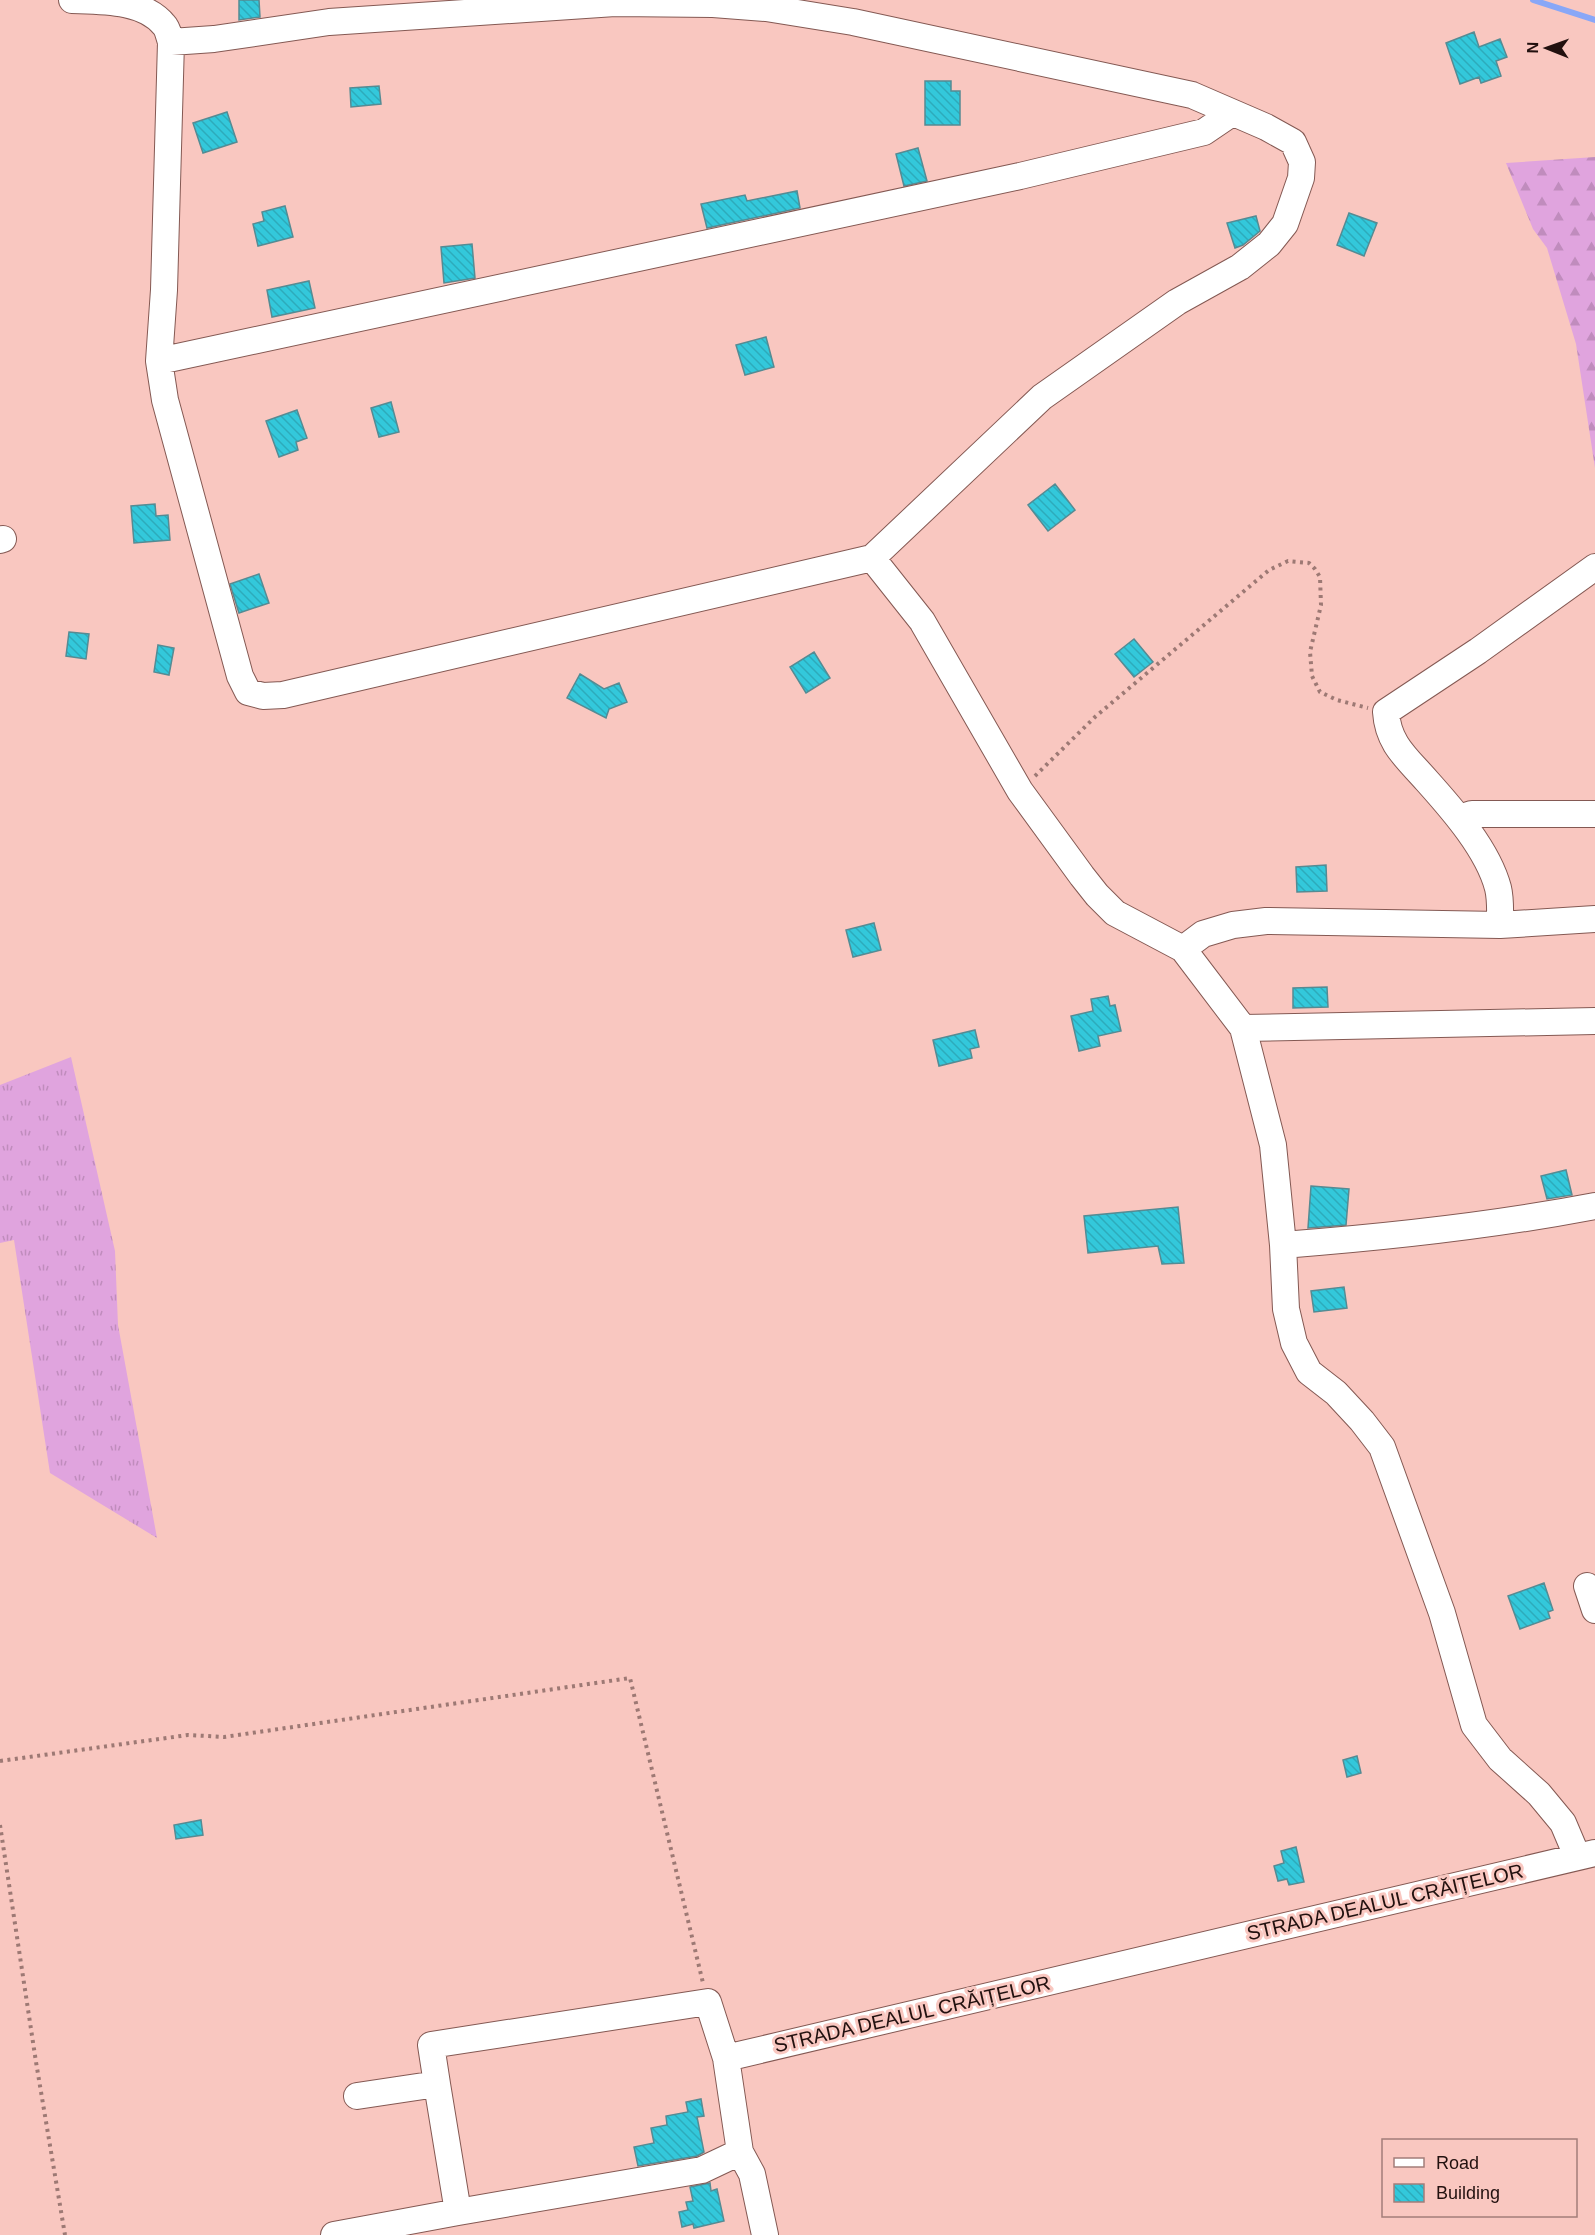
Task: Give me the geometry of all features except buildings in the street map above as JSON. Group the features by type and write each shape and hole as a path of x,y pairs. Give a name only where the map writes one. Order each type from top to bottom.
{"street":[{"path":"72,0 122,2 150,12 165,26 171,42 164,290 159,361 165,400 240,676 248,692 263,696 283,695 872,558 1042,397 1177,302 1240,267 1269,244 1285,224 1301,178 1302,162 1293,142 1266,127 1192,95 853,22 766,8 713,4 615,3 329,22 214,39 171,42"},
{"path":"159,361 1020,176 1204,132 1232,113"},
{"path":"872,558 922,621 1020,791 1097,896 1115,913 1182,949 1243,1028 1273,1145 1283,1245 1286,1309 1294,1342 1309,1372 1336,1393 1382,1447 1442,1612 1474,1725 1500,1759 1539,1794 1586,1855"},
{"path":"1500,925 1498,888 1486,860 1459,818 1399,750 1387,728 1386,712 1478,651 1595,567"},
{"path":"1459,818 1472,814 1595,814"},
{"path":"1182,949 1203,934 1233,925 1266,921 1500,925 1595,919"},
{"path":"1243,1028 1595,1021"},
{"path":"1283,1245 1516,1222 1595,1206"},
{"path":"1587,1586 1595,1610"},
{"name":"STRADA DEALUL CRĂIȚELOR","path":"726,2058 1586,1855"},
{"path":"458,2212 431,2044 708,2002 726,2058 740,2152 752,2174 765,2235"},
{"path":"357,2096 437,2084"},
{"path":"334,2235 702,2170 740,2152"}],"path":[{"path":"1020,791 1095,717 1269,570 1288,561 1308,563 1320,577 1321,604 1310,652 1312,676 1320,692 1354,706 1386,712"},
{"path":"0,1761 188,1735 224,1737 630,1678 708,2002"},
{"path":"0,1825 65,2235"}],"green space":[{"path":"1595,157 1595,468 1576,344 1547,248 1533,229 1506,163"},
{"path":"71,1057 115,1251 118,1325 157,1538 50,1473 14,1240 0,1243 0,1085"}],"waterway":[{"path":"1533,0 1595,20"}]}
